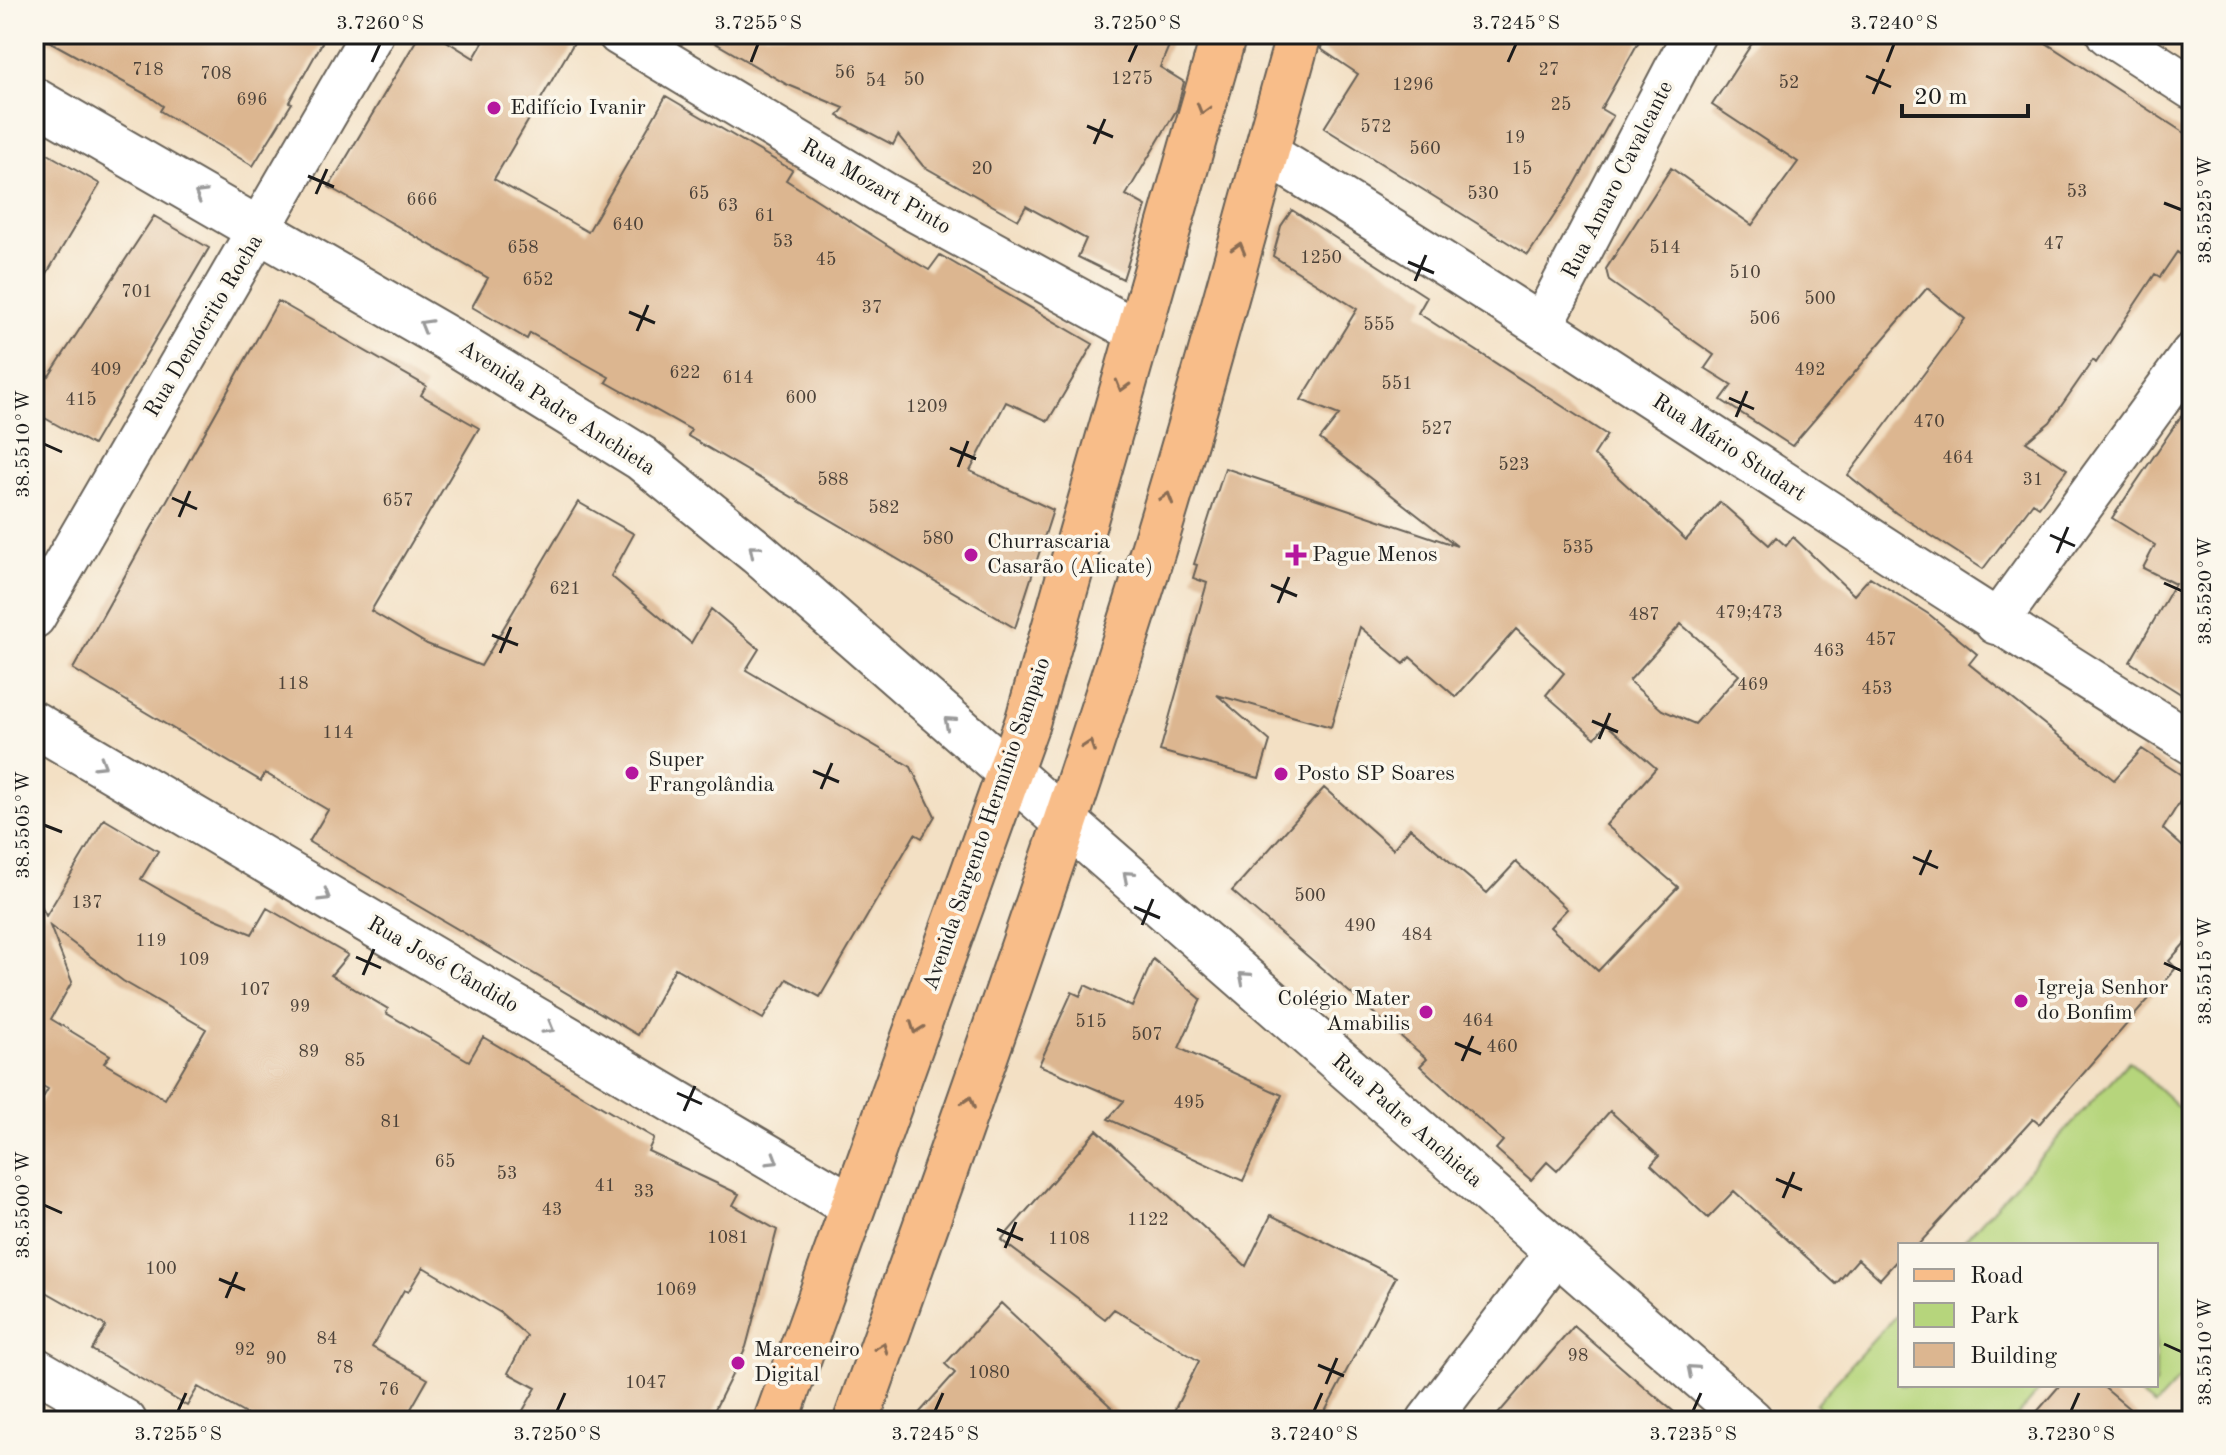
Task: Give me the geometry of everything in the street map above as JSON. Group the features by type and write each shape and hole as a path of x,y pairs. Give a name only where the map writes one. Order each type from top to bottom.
{"main road":[{"name":"Avenida Sargento Hermínio Sampaio","path":"776,1421 1027,723 1224,34"},
{"path":"856,1421 1123,646 1299,34"}],"street":[{"name":"Rua Demócrito Rocha","path":"34,617 372,34"},
{"name":"Rua Mozart Pinto","path":"619,34 885,194 1138,332"},
{"name":"Rua Amaro Cavalcante","path":"1542,325 1694,34"},
{"path":"2108,34 2192,88"},
{"name":"Avenida Padre Anchieta","path":"34,100 448,339 641,458 758,553 1065,820"},
{"name":"Rua Mário Studart","path":"1266,153 1542,325 1996,623 2192,743"},
{"path":"1996,623 2192,354"},
{"name":"Rua José Cândido","path":"34,724 852,1206"},
{"name":"Rua Padre Anchieta","path":"1065,820 1751,1421"},
{"path":"1428,1421 1557,1252"},
{"path":"34,1368 125,1421"}],"green space":[{"path":"2129,1061 2192,1120 2192,1366 2155,1406 2130,1387 2158,1387 2158,1243 1962,1243"},
{"path":"1898,1313 1898,1387 2041,1387 2013,1421 1835,1421 1815,1404"}],"building":[{"path":"36,34 327,34 289,102 292,103 253,166 160,111 163,106 149,96"},
{"path":"420,34 435,34 474,58 488,34 579,34 494,179 588,232 666,96 792,170 786,180 903,255 929,270 940,255 1093,344 1048,421 1006,402 970,471 1053,510 1015,628 688,436 691,430 606,382 609,377 530,333 527,339 472,307 488,278 329,187"},
{"path":"700,34 1174,34 1160,67 1184,82 1177,109 1126,195 1146,206 1123,279 1078,257 1086,239 1026,206 1018,220 923,166 898,135 893,145 838,116 844,108 786,84"},
{"path":"1323,34 1643,34 1601,109 1613,116 1574,186 1528,255 1324,128 1358,74 1321,49"},
{"path":"1758,34 2032,34 2192,138 2192,263 2177,252 2160,277 2155,274 2096,363 2093,360 2050,422 2026,442 2067,469 2039,507 2033,503 1983,569 1896,513 1848,475 1965,319 1927,288 1792,446 1721,400 1732,385 1705,368 1714,355 1609,281 1606,269 1671,168 1752,225 1798,162 1712,105"},
{"path":"34,146 100,184 34,295"},
{"path":"1292,210 1427,297 1418,313 1607,435 1594,455 1686,540 1720,502 1769,545 1776,537 1786,546 1793,537 1854,595 1870,577 1930,615 1977,654 1969,664 2114,780 2142,749 2192,782 2163,829 2192,855 2192,935 2169,961 2176,968 2039,1124 2033,1119 1920,1243 1898,1243 1898,1259 1880,1279 1858,1259 1836,1284 1734,1191 1708,1218 1651,1165 1659,1156 1610,1111 1557,1171 1547,1162 1531,1180 1496,1149 1503,1141 1420,1066 1427,1059 1232,891 1324,788 1393,849 1410,828 1487,893 1516,862 1567,909 1550,927 1598,971 1678,887 1606,825 1656,768 1606,724 1595,738 1546,695 1564,673 1516,629 1456,697 1410,657 1404,664 1360,627 1331,727 1217,695 1270,741 1259,778 1160,751 1207,583 1193,578 1197,565 1194,564 1225,468 1457,546 1320,439 1339,415 1301,400 1357,309 1273,256 1281,226","holes":["1681,624 1739,675 1695,724 1662,710 1629,681"]},
{"path":"154,216 209,248 93,445 34,412 34,366 49,376"},
{"name":"Super Frangolândia","path":"278,301 426,386 421,395 479,428 371,611 427,644 481,666 578,502 634,534 611,576 691,643 711,609 759,649 746,670 911,767 935,816 922,838 915,834 820,997 787,979 763,1019 675,968 638,1035 309,842 328,810 265,773 261,781 73,669"},
{"path":"2192,400 2192,701 2130,662 2175,584 2143,568 2155,545 2112,518"},
{"path":"104,819 158,851 141,879 197,911 252,934 267,908 348,955 331,975 388,1009 386,1013 469,1061 483,1037 654,1138 648,1151 739,1194 733,1205 777,1230 746,1347 709,1421 517,1421 536,1388 508,1373 527,1336 501,1313 423,1267 408,1292 404,1290 372,1347 428,1379 404,1421 258,1421 198,1387 187,1406 92,1350 106,1326 34,1285 34,1113 48,1089 34,1081 34,891 46,916","holes":["50,926 123,981 206,1029 165,1099 104,1063 110,1055 51,1019 72,982"]},
{"path":"1153,959 1201,999 1179,1048 1282,1095 1243,1181 1108,1119 1124,1101 1039,1065 1072,992 1080,996 1085,985 1132,1007"},
{"path":"1097,1130 1246,1266 1271,1215 1396,1277 1320,1421 1169,1421 1199,1361 1114,1309 1105,1319 1001,1240"},
{"path":"1001,1303 1126,1421 912,1421 955,1373 945,1364"},
{"path":"1574,1326 1642,1385 1685,1421 1492,1421"},
{"path":"2058,1387 2103,1387 2144,1421 2029,1421"}],"place":[{"name":"Edifício Ivanir","path":"494,108"},
{"name":"Churrascaria Casarão (Alicate)","path":"971,555"},
{"name":"Pague Menos","path":"1296,555"},
{"name":"Super Frangolândia","path":"632,773"},
{"name":"Posto SP Soares","path":"1281,774"},
{"name":"Igreja Senhor do Bonfim","path":"2021,1001"},
{"name":"Colégio Mater Amabilis","path":"1426,1012"},
{"name":"Marceneiro Digital","path":"738,1363"}]}
